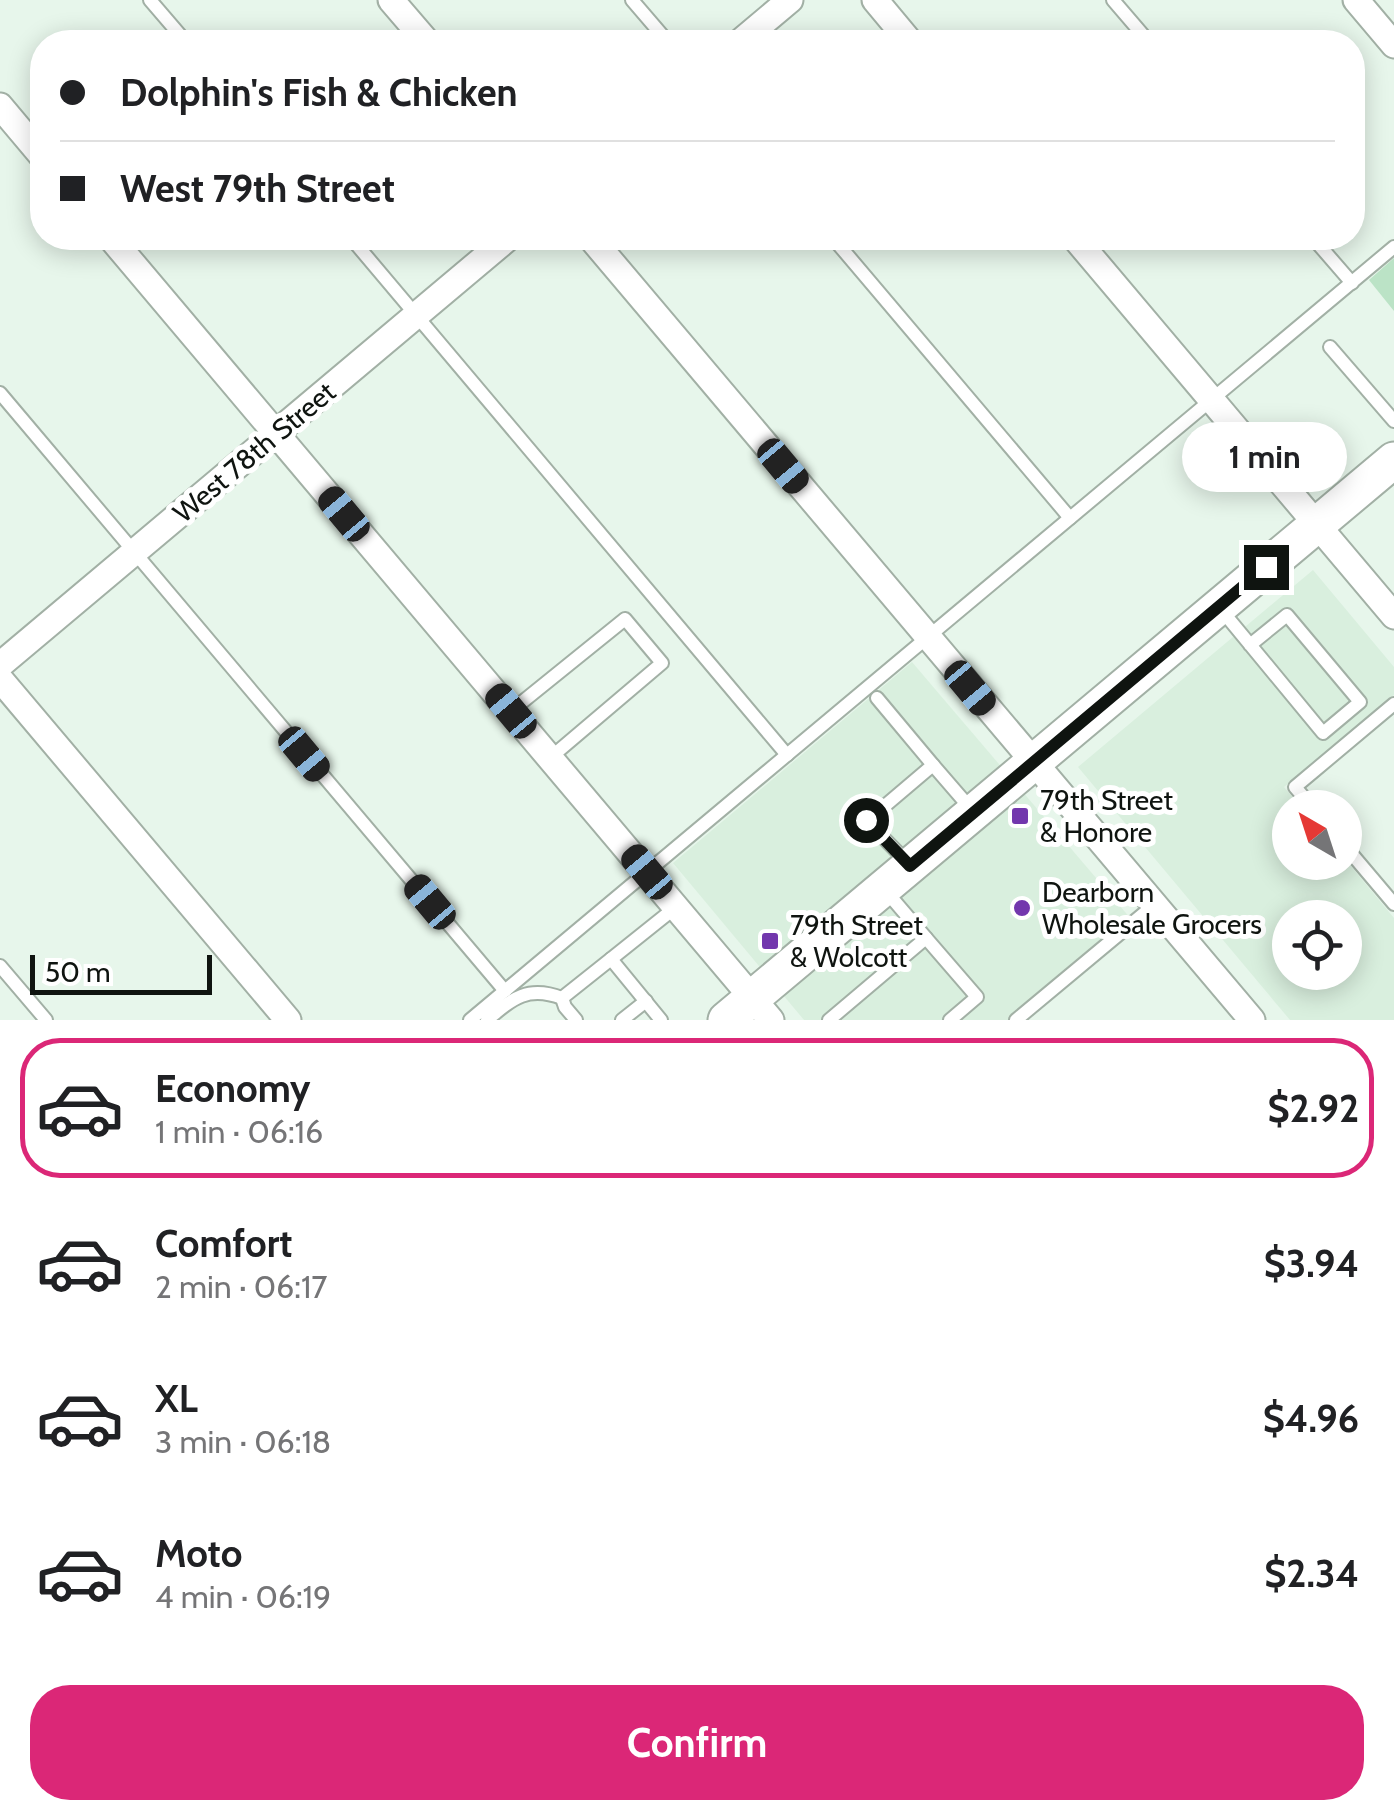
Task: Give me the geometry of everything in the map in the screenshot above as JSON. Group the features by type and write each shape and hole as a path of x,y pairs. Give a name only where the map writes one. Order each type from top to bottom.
{"main road":[{"path":"750,1012 897,877 1394,460"}],"street":[{"path":"391,0 417,30"},
{"path":"754,30 790,0"},
{"path":"874,0 900,30"},
{"path":"1356,0 1394,46"},
{"path":"0,106 30,142"},
{"path":"121,250 676,907 750,1012"},
{"name":"West 78th Street","path":"0,665 494,250"},
{"path":"601,250 1252,1020"},
{"path":"1085,250 1394,616"},
{"path":"0,679 288,1020"}],"lane":[{"path":"150,0 176,30"},
{"path":"632,0 658,30"},
{"path":"1113,0 1139,30"},
{"path":"470,1020 1394,247"},
{"path":"361,250 788,755"},
{"path":"843,250 1070,518"},
{"path":"1324,250 1352,283"},
{"path":"1330,347 1394,421"},
{"path":"0,392 505,991"},
{"path":"1219,607 1250,645 1323,733 1360,702 1287,615 1250,645"},
{"path":"511,711 625,620 662,663 550,758"},
{"path":"877,698 974,812"},
{"path":"1298,790 1296,787 1394,704"},
{"path":"933,765 866,820 926,938 977,998 950,1020"},
{"path":"1362,866 1394,904"},
{"path":"1016,1020 1154,905"},
{"path":"562,998 676,907"},
{"path":"829,1020 926,938"},
{"path":"611,960 661,1020"},
{"path":"0,966 46,1020"},
{"path":"488,1020 512,999 542,990 562,998 576,1020"},
{"path":"622,1020 646,1001"}],"shaded area":[{"path":"1313,570 1394,667 1394,695 1284,787 1287,790 1272,790 1272,880 1362,879 1394,918 1394,1020 1290,1020 1078,767"},
{"path":"912,662 1131,919 1010,1020 804,1020 673,863"}],"green space":[{"path":"1394,258 1394,311 1369,280"}],"place":[{"name":"79th Street & Honore","path":"1020,816"},
{"name":"Dearborn Wholesale Grocers","path":"1022,908"},
{"name":"79th Street & Wolcott","path":"770,941"}],"route":[{"path":"866,820 910,866 1266,567"}]}
